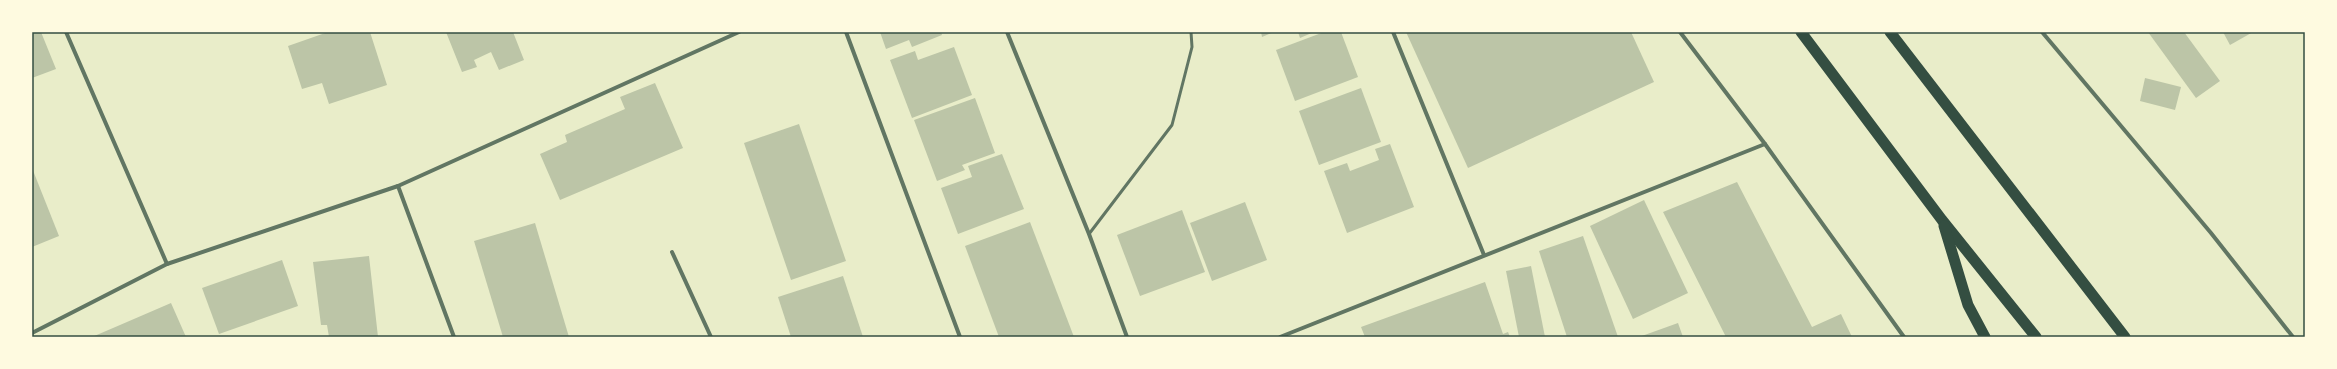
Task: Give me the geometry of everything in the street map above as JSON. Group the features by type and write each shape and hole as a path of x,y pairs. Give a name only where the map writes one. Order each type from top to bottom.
{"highway":[{"path":"1801,32 1942,220 2036,337"},
{"path":"1890,32 2125,337"},
{"path":"1942,220 1968,305 1985,337"}],"street":[{"path":"66,32 167,264"},
{"path":"32,333 167,264 398,186 739,32"},
{"path":"846,32 960,337"},
{"path":"1007,32 1089,234 1127,337"},
{"path":"1393,32 1484,255"},
{"path":"1680,32 1765,144 1904,337"},
{"path":"2042,32 2211,233 2293,337"},
{"path":"1280,337 1765,144"},
{"path":"398,186 454,337"},
{"path":"672,252 711,337"}],"lane":[{"path":"1089,234 1172,125 1192,47 1191,32"}],"building":[{"path":"41,32 56,69 32,78 32,33"},
{"path":"328,32 370,32 387,85 329,104 322,83 302,89 288,46"},
{"path":"446,32 513,32 524,60 499,70 491,52 474,60 477,67 462,72"},
{"path":"880,32 941,32 942,35 912,47 909,40 886,49"},
{"path":"1261,32 1274,32 1262,37"},
{"path":"1298,32 1314,32 1300,38"},
{"path":"1324,32 1341,32 1358,77 1295,101 1276,50"},
{"path":"1406,32 1631,32 1654,82 1468,168"},
{"path":"2148,32 2184,32 2220,81 2196,98"},
{"path":"2223,32 2253,32 2230,45"},
{"path":"954,47 972,95 912,118 890,60 915,51 918,60"},
{"path":"2145,78 2181,87 2175,110 2140,101"},
{"path":"655,83 683,148 560,200 540,154 567,142 565,135 625,109 620,97"},
{"path":"1361,88 1381,142 1319,165 1299,111"},
{"path":"975,98 995,153 962,165 965,170 937,181 914,120"},
{"path":"799,124 846,261 791,280 744,143"},
{"path":"1390,144 1414,207 1347,233 1324,171 1347,163 1350,171 1379,160 1375,149"},
{"path":"1002,154 1024,209 958,234 941,188 972,177 968,166"},
{"path":"32,168 59,236 32,247"},
{"path":"1737,182 1812,327 1841,314 1852,337 1726,337 1663,212"},
{"path":"1644,200 1688,293 1633,319 1590,226"},
{"path":"1245,202 1267,260 1212,281 1190,223"},
{"path":"1182,210 1205,272 1140,296 1117,235"},
{"path":"1030,222 1074,337 999,337 965,246"},
{"path":"535,223 569,337 503,337 474,241"},
{"path":"1583,236 1618,337 1567,337 1539,251"},
{"path":"369,256 378,337 329,337 327,325 321,325 313,262"},
{"path":"282,260 298,306 219,334 202,288"},
{"path":"1531,266 1545,337 1519,337 1506,271"},
{"path":"843,276 863,337 791,337 778,297"},
{"path":"1485,282 1503,334 1508,332 1510,337 1365,337 1361,327"},
{"path":"171,303 186,337 92,337 120,325"},
{"path":"1678,323 1683,337 1639,337"}]}
